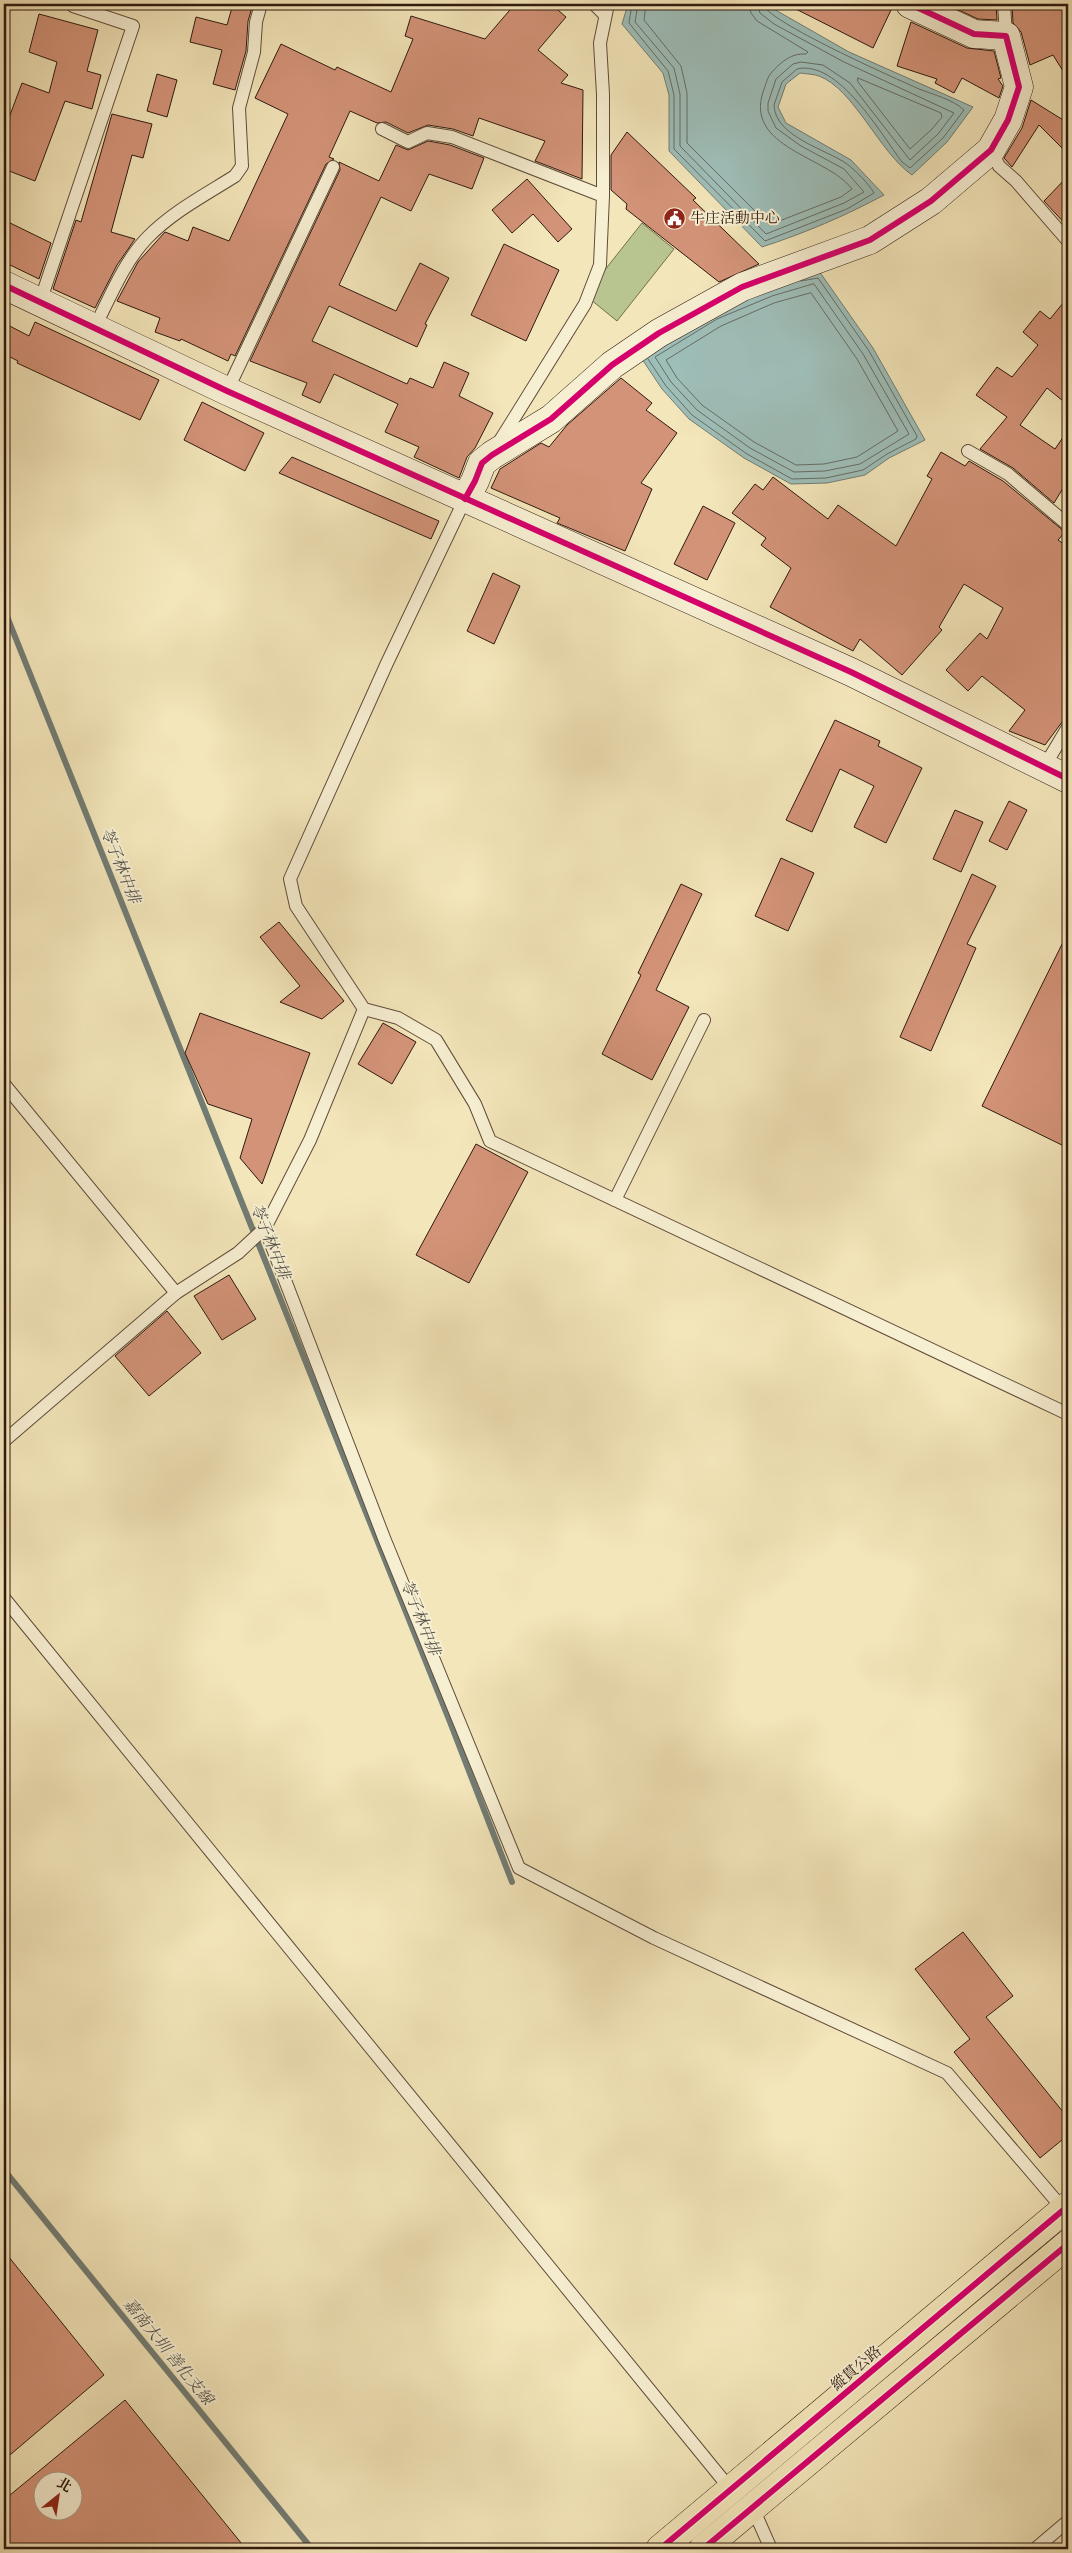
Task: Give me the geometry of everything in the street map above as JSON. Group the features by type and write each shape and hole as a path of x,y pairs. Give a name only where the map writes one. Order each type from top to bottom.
{"main road":[{"name":"縱貫公路","path":"660,2549 1066,2208"},
{"path":"703,2549 1068,2244"}],"street":[{"path":"466,499 476,481 482,463 492,455 551,420 612,365 660,333 742,287 870,240 931,201 991,150 1008,120 1019,87 1006,36 974,34 911,4"},
{"path":"4,285 227,391 851,672 1056,773"}],"lane":[{"path":"95,328 125,268 146,238 172,216 235,176 242,166 239,108 252,60 256,22 261,4"},
{"path":"492,455 529,391 585,304 600,265 603,196 603,94 600,43 607,9 594,4"},
{"path":"1004,4 1006,36"},
{"path":"40,302 133,26 73,6"},
{"path":"382,130 408,142 426,133 452,137 603,196"},
{"path":"991,150 999,166 1016,181 1068,241"},
{"path":"227,391 333,167"},
{"path":"968,451 1008,474 1068,525"},
{"path":"466,499 387,663 290,879 296,906 364,1009 398,1018 436,1040 475,1104 490,1141 1068,1414"},
{"path":"1056,773 1068,727"},
{"path":"4,1441 176,1293 238,1253 263,1231 310,1140 364,1009"},
{"path":"615,1200 704,1020"},
{"path":"4,1084 176,1293"},
{"path":"263,1231 384,1538 519,1868 654,1938 947,2073 1066,2208"},
{"path":"4,1598 730,2490 754,2507 771,2549"},
{"path":"1035,2549 1068,2521"}],"green space":[{"path":"642,223 674,249 617,321 585,295"}],"water":[{"path":"628,4 765,4 849,52 973,107 947,142 912,175 888,152 855,107 832,83 819,76 800,73 786,84 778,107 786,123 851,160 884,195 824,224 762,247 669,151 669,95 663,73 622,24"},
{"path":"819,271 873,348 925,440 889,458 865,475 827,483 791,484 744,458 689,419 662,389 638,353 712,309"}],"building":[{"path":"233,4 253,4 248,21 246,51 235,90 213,84 222,50 190,42 196,17 227,25"},
{"path":"515,4 551,4 566,17 538,50 568,75 561,83 583,90 582,179 535,161 545,141 479,118 473,136 453,129 428,125 408,133 386,122 377,123 350,111 329,157 334,159 326,164 235,356 231,354 228,361 181,339 180,341 155,332 160,318 117,301 138,262 165,232 188,241 193,227 229,241 288,114 255,98 281,44 335,70 337,67 391,92 413,39 405,36 411,16 485,39"},
{"path":"786,4 878,4 891,10 873,48"},
{"path":"946,4 996,4 997,20 978,19"},
{"path":"1012,4 1068,4 1068,79 1053,55 1030,65 1021,32 1013,23"},
{"path":"39,14 98,30 87,71 101,75 92,109 65,101 35,181 4,169 4,131 22,83 49,93 57,62 29,52"},
{"path":"911,22 967,48 994,51 1001,78 998,79 1003,86 999,98 962,78 954,93 935,83 937,79 897,66"},
{"path":"157,74 177,80 167,117 147,111"},
{"path":"1031,100 1068,123 1068,154 1039,125 1012,167 1004,158 1022,128"},
{"path":"112,114 152,124 143,158 132,155 111,232 135,239 117,265 95,308 53,289 76,220 81,222"},
{"name":"牛庄活動中心","path":"627,132 696,198 693,200 759,264 719,282 626,209 627,204 611,190 611,155"},
{"path":"428,141 450,145 484,158 472,189 429,174 411,211 381,197 339,285 396,311 420,263 449,278 425,324 427,325 417,347 329,306 312,341 407,384 410,378 433,388 444,362 469,373 459,396 493,413 475,448 467,457 459,478 414,457 419,447 385,432 398,404 334,374 320,403 302,395 307,383 250,361 340,170 339,162 379,181 396,145 408,150"},
{"path":"1068,176 1068,227 1044,201"},
{"path":"527,179 572,229 558,242 533,214 512,233 492,210"},
{"path":"4,220 51,243 39,279 4,262"},
{"path":"504,244 559,270 526,341 471,315"},
{"path":"1068,297 1068,405 1047,388 1020,425 1055,449 1068,430 1068,480 1054,503 1013,468 980,449 1007,417 976,395 997,367 1012,377 1038,345 1023,332 1040,311 1050,319"},
{"path":"35,322 159,380 140,420 17,363 18,361 4,354 4,323 29,336"},
{"path":"621,378 652,403 646,410 677,433 641,483 652,489 625,551 557,523 560,518 491,488 500,469 541,443 549,447 567,425"},
{"path":"202,402 264,433 245,471 184,440"},
{"path":"941,452 965,466 969,461 1003,481 1065,532 1058,540 1068,547 1068,714 1045,745 1009,731 1025,710 982,676 968,691 946,670 980,633 987,639 1003,608 964,584 939,627 942,630 902,675 860,639 853,651 770,607 791,568 761,545 766,538 732,513 755,484 763,490 773,477 828,519 838,505 896,546 932,479 927,476"},
{"path":"292,457 439,521 431,539 279,473"},
{"path":"703,506 735,523 707,580 674,564"},
{"path":"493,573 520,586 494,644 467,631"},
{"path":"835,720 880,741 878,746 922,768 886,843 854,827 874,786 840,769 812,832 786,820"},
{"path":"1009,801 1027,810 1007,850 989,841"},
{"path":"955,810 983,822 961,872 933,859"},
{"path":"781,858 814,873 788,931 755,916"},
{"path":"972,874 996,886 967,944 976,948 931,1051 900,1037"},
{"path":"681,884 702,894 656,990 689,1007 652,1080 602,1054 641,975 638,973"},
{"path":"279,922 344,1001 322,1019 280,1002 300,986 260,937"},
{"path":"1068,932 1068,1148 982,1106"},
{"path":"200,1013 310,1053 262,1184 240,1158 252,1119 208,1104 185,1053"},
{"path":"383,1023 416,1042 392,1084 358,1064"},
{"path":"476,1144 528,1172 469,1283 416,1255"},
{"path":"229,1275 256,1319 222,1340 194,1296"},
{"path":"167,1311 201,1353 149,1396 115,1356"},
{"path":"963,1932 1013,1996 986,2017 1068,2118 1068,2135 1040,2158 954,2052 970,2039 915,1969"},
{"path":"4,2251 104,2375 4,2460"},
{"path":"125,2400 246,2549 4,2549 4,2500 32,2477 32,2520 82,2520 82,2470 40,2470"}],"waterway":[{"name":"苓子林中排","path":"4,609 450,1722 512,1882"},
{"name":"嘉南大圳 善化支線","path":"4,2170 312,2549"}],"cycle path":[{"path":"465,499 482,463 551,419 612,365 659,333 742,287 870,240 931,201 991,150 1008,120 1019,87 1006,36 974,34 910,4"},
{"path":"4,285 227,391 851,672 1068,779"},
{"path":"660,2549 1068,2206"},
{"path":"703,2549 1068,2244"}],"place":[{"name":"牛庄活動中心","path":"674,218"}]}
